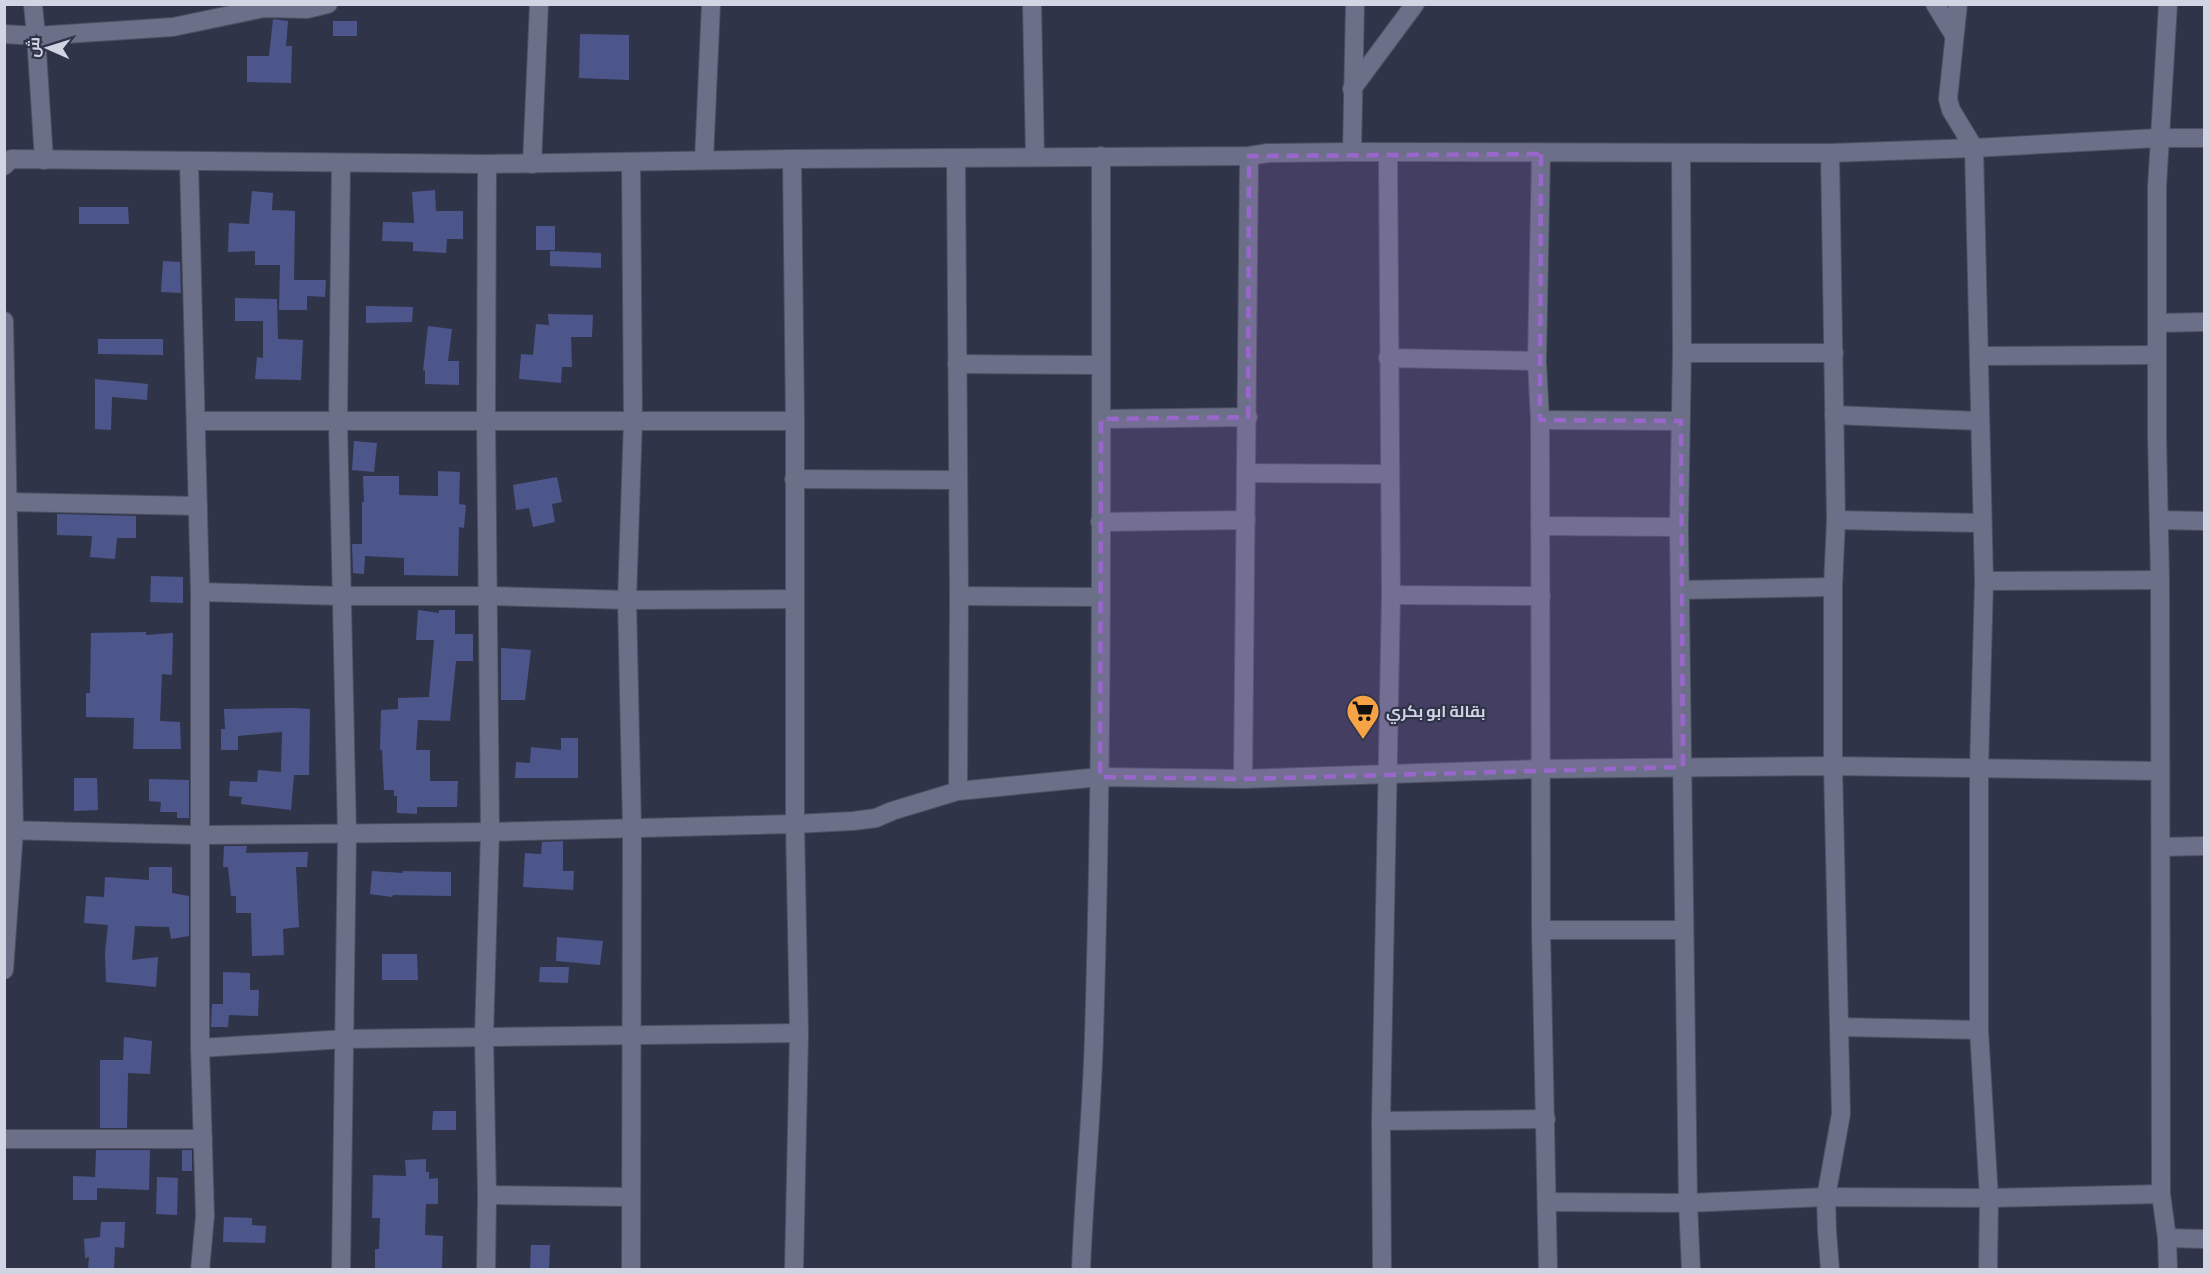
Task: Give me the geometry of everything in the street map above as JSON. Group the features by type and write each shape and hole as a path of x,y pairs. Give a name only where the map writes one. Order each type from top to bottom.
{"street":[{"path":"33,4 44,160"},
{"path":"4,34 36,36 173,27 213,11 264,8 307,9 328,4"},
{"path":"532,164 538,4"},
{"path":"704,160 711,4"},
{"path":"1032,4 1035,157"},
{"path":"1352,152 1355,4"},
{"path":"1352,89 1415,4"},
{"path":"1935,4 1954,35"},
{"path":"1958,4 1948,99 1974,148 1980,356 1981,524 1984,581 1979,769 1979,1030 1989,1198 1988,1269"},
{"path":"2168,4 2158,138 2157,323 2160,520 2161,1194 2167,1238 2168,1269"},
{"path":"4,166 11,159 487,165 704,160 1249,156 1268,153 1352,152 1830,153 2158,138 2205,138"},
{"path":"1382,1269 1381,1121 1391,595 1388,153"},
{"path":"1830,153 1836,520 1833,587 1833,766 1841,1114 1826,1197 1830,1269"},
{"path":"1541,154 1537,361 1540,420 1541,930 1548,1269"},
{"path":"1681,154 1682,352 1679,527 1688,1203 1691,1269"},
{"path":"1081,1269 1092,1089 1100,777 1101,156"},
{"path":"1244,779 1249,156"},
{"path":"792,159 795,421 795,824 799,1033 794,1269"},
{"path":"956,159 958,791"},
{"path":"189,162 200,592 200,1048 205,1216 200,1269"},
{"path":"341,162 338,423 347,832 341,1269"},
{"path":"631,163 633,420 627,600 632,828 631,1269"},
{"path":"486,1269 484,1036 490,832 486,420 487,165"},
{"path":"4,321 9,502 9,830 4,969"},
{"path":"2157,323 2205,322"},
{"path":"1682,352 1834,353"},
{"path":"1980,356 2157,355"},
{"path":"1388,358 1537,361"},
{"path":"957,364 1101,364"},
{"path":"1834,415 1980,421"},
{"path":"1101,419 1248,417"},
{"path":"196,421 338,423 486,420 795,421"},
{"path":"1540,420 1681,421"},
{"path":"1248,473 1389,474"},
{"path":"794,479 957,480"},
{"path":"9,502 198,506"},
{"path":"1100,522 1246,520"},
{"path":"1836,520 1981,524"},
{"path":"2160,520 2205,521"},
{"path":"1540,526 1679,527"},
{"path":"1984,581 2160,580"},
{"path":"1680,590 1833,587"},
{"path":"200,592 627,600 794,599"},
{"path":"1391,595 1541,596"},
{"path":"959,596 1101,597"},
{"path":"9,830 200,835 490,832 795,824 876,818 891,811 958,791 1100,777 1244,779 1388,776 1540,769 1833,766 2160,771"},
{"path":"2161,847 2205,846"},
{"path":"1541,930 1684,930"},
{"path":"1840,1027 1979,1030"},
{"path":"200,1048 345,1039 799,1033"},
{"path":"1381,1121 1546,1119"},
{"path":"4,1139 203,1139"},
{"path":"1548,1202 1688,1203 1826,1197 1989,1198 2161,1194"},
{"path":"487,1195 630,1197"},
{"path":"2167,1238 2205,1239"}],"highlighted area":[{"path":"1541,154 1540,420 1681,421 1683,767 1243,779 1100,777 1101,419 1248,417 1249,156"}],"building":[{"path":"273,19 288,21 286,46 292,46 291,83 247,82 247,56 269,56"},
{"path":"333,21 357,21 357,36 333,36"},
{"path":"580,34 629,35 629,80 579,78"},
{"path":"435,190 436,211 463,211 463,239 447,239 446,253 413,251 413,242 382,241 383,222 414,223 412,192"},
{"path":"252,191 273,193 272,210 295,211 294,280 326,280 325,297 307,296 307,310 279,310 280,265 255,265 255,251 228,252 229,223 249,224"},
{"path":"79,207 128,207 129,224 79,224"},
{"path":"536,226 555,226 555,250 536,250"},
{"path":"550,251 601,253 601,268 550,266"},
{"path":"163,261 180,262 181,293 161,292"},
{"path":"235,298 277,299 278,339 303,340 301,380 255,379 257,357 263,358 263,321 235,321"},
{"path":"366,306 413,307 412,322 366,323"},
{"path":"548,314 593,315 592,337 571,337 572,367 562,367 561,383 519,379 521,354 533,355 536,324 549,325"},
{"path":"428,326 452,329 448,361 459,361 459,385 425,384 425,370 423,371"},
{"path":"98,339 163,339 163,355 98,354"},
{"path":"95,379 148,384 147,400 112,397 111,430 95,429"},
{"path":"354,441 377,443 374,472 352,470"},
{"path":"438,471 460,472 459,504 466,505 464,528 459,527 458,576 404,575 404,558 365,556 364,574 353,573 352,544 362,544 363,476 399,476 399,495 438,496"},
{"path":"557,477 562,502 552,504 555,522 533,527 529,508 516,510 513,485"},
{"path":"57,514 136,516 136,538 117,538 115,559 90,557 92,536 57,535"},
{"path":"151,576 183,577 183,603 150,602"},
{"path":"418,610 439,613 439,610 455,610 455,634 473,634 473,661 456,661 450,721 418,720 416,750 430,750 430,781 458,781 457,807 417,807 417,814 397,813 397,796 394,796 394,790 384,790 382,750 380,750 381,710 398,709 398,698 429,697 434,640 416,640"},
{"path":"146,632 146,635 173,633 172,675 162,674 160,721 180,722 181,749 133,749 134,718 86,717 86,693 90,693 91,633"},
{"path":"501,648 531,650 525,700 501,700"},
{"path":"224,709 310,709 309,775 294,775 291,810 241,804 242,797 229,796 230,781 257,782 258,770 281,772 282,732 238,736 238,750 221,750 221,729 225,729"},
{"path":"561,738 578,738 578,778 515,778 516,762 530,763 531,747 561,750"},
{"path":"74,778 97,778 98,810 74,811"},
{"path":"149,779 189,780 189,818 177,818 177,812 160,812 161,802 149,801"},
{"path":"563,841 563,871 574,871 573,890 523,887 525,853 541,854 542,842"},
{"path":"224,846 247,846 246,853 308,852 307,867 296,867 299,927 283,929 284,955 252,956 251,913 236,913 236,896 231,896 228,867 223,867"},
{"path":"149,867 172,867 172,893 189,896 189,936 171,939 169,927 135,926 132,960 158,957 156,987 106,982 105,953 108,925 84,923 86,896 104,897 105,877 149,880"},
{"path":"372,871 451,872 451,896 393,895 392,897 370,894"},
{"path":"557,937 603,941 600,965 556,961"},
{"path":"382,954 417,954 418,980 382,980"},
{"path":"540,967 569,967 568,983 539,982"},
{"path":"223,972 250,973 250,990 259,990 258,1016 229,1015 228,1027 211,1027 212,1004 223,1004"},
{"path":"124,1037 152,1041 150,1074 128,1073 127,1128 100,1128 100,1060 123,1060"},
{"path":"433,1111 456,1111 456,1130 432,1130"},
{"path":"96,1150 150,1150 149,1190 97,1188 97,1200 73,1200 73,1176 95,1177"},
{"path":"182,1150 192,1150 192,1171 182,1171"},
{"path":"426,1159 426,1172 429,1172 429,1179 438,1178 438,1204 426,1204 425,1235 443,1236 442,1269 375,1269 375,1249 379,1249 380,1218 372,1218 373,1175 406,1176 405,1160"},
{"path":"157,1177 178,1178 177,1215 156,1214"},
{"path":"224,1217 252,1218 252,1225 266,1226 265,1243 223,1242"},
{"path":"101,1222 125,1222 124,1248 115,1247 114,1269 88,1269 89,1257 85,1258 84,1239 100,1237"},
{"path":"531,1245 550,1245 549,1269 530,1269"}],"place":[{"name":"بقالة ابو بكري","path":"1363,740"}]}
